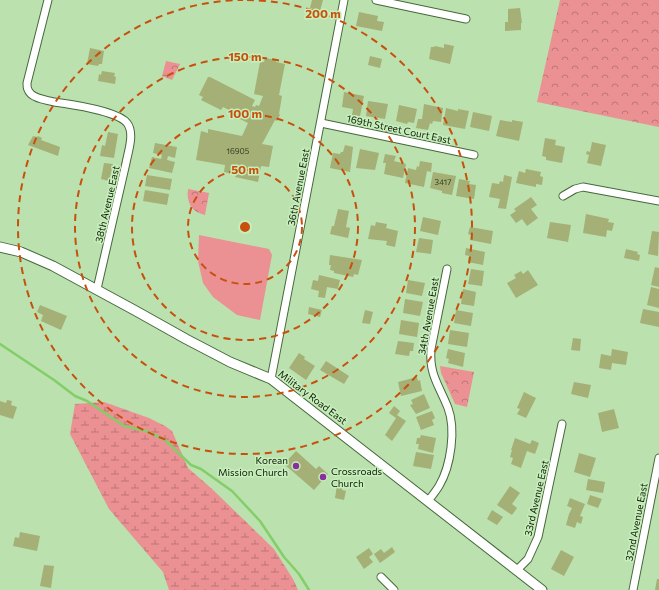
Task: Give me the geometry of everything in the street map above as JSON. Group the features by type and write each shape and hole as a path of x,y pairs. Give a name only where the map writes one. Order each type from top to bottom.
{"street":[{"name":"38th Avenue East","path":"48,0 27,82 27,89 31,95 46,100 110,114 128,123 130,136 126,163 97,289"},
{"name":"36th Avenue East","path":"271,379 344,0"},
{"path":"376,0 466,19"},
{"name":"169th Street Court East","path":"321,123 474,155"},
{"path":"563,196 575,189 583,187 659,201"},
{"name":"Military Road East","path":"0,248 21,252 32,256 97,289 216,355 271,379 542,590"},
{"name":"34th Avenue East","path":"428,501 439,485 443,476 452,437 449,413 434,378 430,360 447,269"},
{"name":"33rd Avenue East","path":"517,570 528,560 538,537 562,424"},
{"name":"32nd Avenue East","path":"633,590 659,458"},
{"path":"381,577 394,590"}],"green space":[{"path":"560,0 659,0 659,127 537,102"},
{"path":"166,61 180,64 172,80 162,76"},
{"path":"188,189 209,193 205,215 200,214 193,209 189,203"},
{"path":"199,235 269,249 272,255 260,320 237,315 213,297 203,283 198,261"},
{"path":"440,366 474,372 467,407 455,404 441,373"},
{"path":"104,402 149,418 172,431 188,468 211,488 274,549 293,579 298,590 169,590 163,572 109,509 70,434 75,404"}],"building":[{"path":"312,0 323,0 320,11 310,8"},
{"path":"520,8 522,23 521,30 505,31 505,22 508,22 508,9"},
{"path":"359,12 378,16 377,21 384,22 382,31 356,26"},
{"path":"444,44 454,46 450,64 429,59 431,47 435,46 444,48"},
{"path":"90,48 104,51 102,64 99,64 98,66 87,64"},
{"path":"370,56 382,59 380,68 368,65"},
{"path":"265,58 276,60 276,62 285,64 279,95 282,96 280,115 277,121 275,120 262,144 273,146 269,167 261,166 258,182 235,177 236,175 224,172 225,165 196,160 201,131 208,133 208,129 242,136 248,123 228,113 229,110 223,107 221,110 201,100 203,97 199,95 208,77 210,77 255,100 252,106 259,106 263,96 254,94 260,62 264,62"},
{"path":"102,71 115,73 115,84 98,81 99,74 101,75"},
{"path":"344,92 364,96 360,116 352,115 353,109 342,107"},
{"path":"368,101 388,104 385,119 366,116"},
{"path":"424,104 443,108 441,122 433,121 432,124 430,123 428,130 416,128 418,119 422,119"},
{"path":"399,105 417,109 414,123 408,122 407,124 396,121"},
{"path":"446,108 458,111 458,109 469,111 465,129 443,125"},
{"path":"473,112 492,116 489,131 470,127"},
{"path":"500,120 523,122 519,141 496,136"},
{"path":"108,132 118,134 114,158 100,156 102,145 105,146"},
{"path":"33,136 38,136 42,138 41,140 60,147 58,156 28,145"},
{"path":"545,138 556,140 555,145 565,147 562,163 546,160 546,157 542,156"},
{"path":"592,142 606,145 601,166 587,163 589,155 586,154 587,151 590,152"},
{"path":"155,143 177,147 175,158 168,156 167,160 175,162 172,173 149,168 152,157 161,159 162,155 153,153"},
{"path":"345,145 353,147 350,172 330,168 333,153 340,154 343,152"},
{"path":"360,149 379,153 375,170 356,168"},
{"path":"385,154 396,156 394,161 406,164 403,178 384,174 386,163 383,163"},
{"path":"420,161 432,163 431,172 427,171 424,187 405,183 408,168 416,170 417,166 419,167"},
{"path":"104,163 113,164 109,181 101,179"},
{"path":"526,169 541,172 540,176 543,177 542,185 536,184 536,187 516,183 519,171 525,173"},
{"path":"433,172 456,176 452,195 430,188"},
{"path":"147,175 172,179 170,190 145,186"},
{"path":"504,175 512,177 506,209 498,208 500,199 489,197 492,183 499,184 500,181 503,182"},
{"path":"459,179 470,181 469,184 476,185 474,199 456,196"},
{"path":"145,190 169,194 167,205 143,201"},
{"path":"531,197 537,205 531,209 538,218 527,226 522,219 516,223 510,215 516,211 514,209"},
{"path":"338,209 349,211 346,227 350,228 348,238 330,234 332,226 334,226"},
{"path":"586,214 609,219 608,222 614,223 612,231 607,230 606,237 583,233"},
{"path":"423,217 441,221 438,235 420,231"},
{"path":"376,222 387,224 386,228 398,231 395,247 386,245 387,241 368,239 371,225 375,226"},
{"path":"550,222 571,225 568,242 547,238"},
{"path":"470,227 493,231 491,244 470,240 471,235 468,234"},
{"path":"652,231 659,232 658,256 648,254"},
{"path":"419,238 433,240 431,254 416,252"},
{"path":"466,248 485,252 483,265 468,262 469,256 465,255"},
{"path":"626,249 638,252 637,254 640,255 639,261 624,258"},
{"path":"330,255 362,260 358,275 354,274 353,277 334,273 334,271 330,270"},
{"path":"655,267 659,268 659,287 651,285"},
{"path":"471,269 484,271 482,286 468,284"},
{"path":"528,270 538,285 516,298 507,283 516,278 514,275 521,271 523,274"},
{"path":"319,275 340,280 338,289 327,287 325,298 318,297 319,291 311,289 313,280 318,281"},
{"path":"408,280 425,283 422,296 406,293"},
{"path":"651,287 659,289 659,308 647,305"},
{"path":"463,289 476,292 474,306 461,304"},
{"path":"405,299 423,302 420,316 403,313"},
{"path":"40,305 67,316 61,330 41,321 43,315 37,312"},
{"path":"309,307 322,310 320,317 308,314"},
{"path":"643,309 659,312 659,327 640,323"},
{"path":"365,310 373,312 370,324 362,323"},
{"path":"456,310 473,313 471,326 454,323"},
{"path":"401,320 419,323 417,337 399,334"},
{"path":"450,330 469,333 467,347 448,344"},
{"path":"573,338 581,339 580,351 571,350"},
{"path":"398,341 414,343 413,351 410,351 409,356 395,354"},
{"path":"448,349 465,353 463,367 448,363 449,359 446,358"},
{"path":"612,349 628,352 626,365 612,363 611,370 599,368 601,354 611,356"},
{"path":"299,353 305,357 304,359 315,366 306,380 289,368"},
{"path":"326,361 349,376 344,384 320,370"},
{"path":"417,377 418,381 420,380 422,391 401,396 398,382"},
{"path":"574,382 591,385 588,398 571,394"},
{"path":"524,392 536,398 526,418 517,414 520,409 517,408"},
{"path":"424,394 430,408 416,414 410,405 413,404 411,400"},
{"path":"7,400 12,401 11,405 17,407 13,419 0,415 0,401 6,403"},
{"path":"394,406 400,411 397,415 406,421 392,441 385,435 396,418 389,413"},
{"path":"614,409 619,428 602,432 598,413"},
{"path":"432,411 435,418 432,420 434,425 421,430 416,417"},
{"path":"421,435 436,438 433,453 418,449 419,444 416,444 417,438 420,438"},
{"path":"515,438 530,444 532,440 539,443 535,454 527,451 521,468 511,464 513,458 510,457 511,450"},
{"path":"296,451 316,469 319,466 328,474 314,490 284,464"},
{"path":"416,452 434,455 431,469 413,466"},
{"path":"579,453 596,458 590,477 574,472"},
{"path":"588,479 605,482 603,493 586,490"},
{"path":"337,485 343,486 342,490 346,491 344,500 335,498"},
{"path":"510,486 520,493 512,504 517,508 512,515 497,505"},
{"path":"590,495 602,499 598,508 587,504"},
{"path":"570,498 585,504 580,516 583,517 581,524 577,522 575,528 566,525 572,508 567,506"},
{"path":"492,510 503,517 497,525 487,519"},
{"path":"20,532 40,536 37,551 13,546 15,537 19,538"},
{"path":"392,547 395,552 380,563 374,554 381,549 384,553"},
{"path":"369,548 373,554 369,557 373,562 364,569 356,557"},
{"path":"561,550 574,557 564,576 551,569"},
{"path":"44,565 54,566 51,588 40,586"},
{"path":"657,579 659,579 659,590 655,590"}],"waterway":[{"path":"0,344 75,396 87,401 124,426 146,431 165,440 191,465 201,469 232,491 260,521 284,557 299,574 309,590"}],"place":[{"name":"Korean Mission Church","path":"296,466"},
{"name":"Crossroads Church","path":"323,477"}]}
